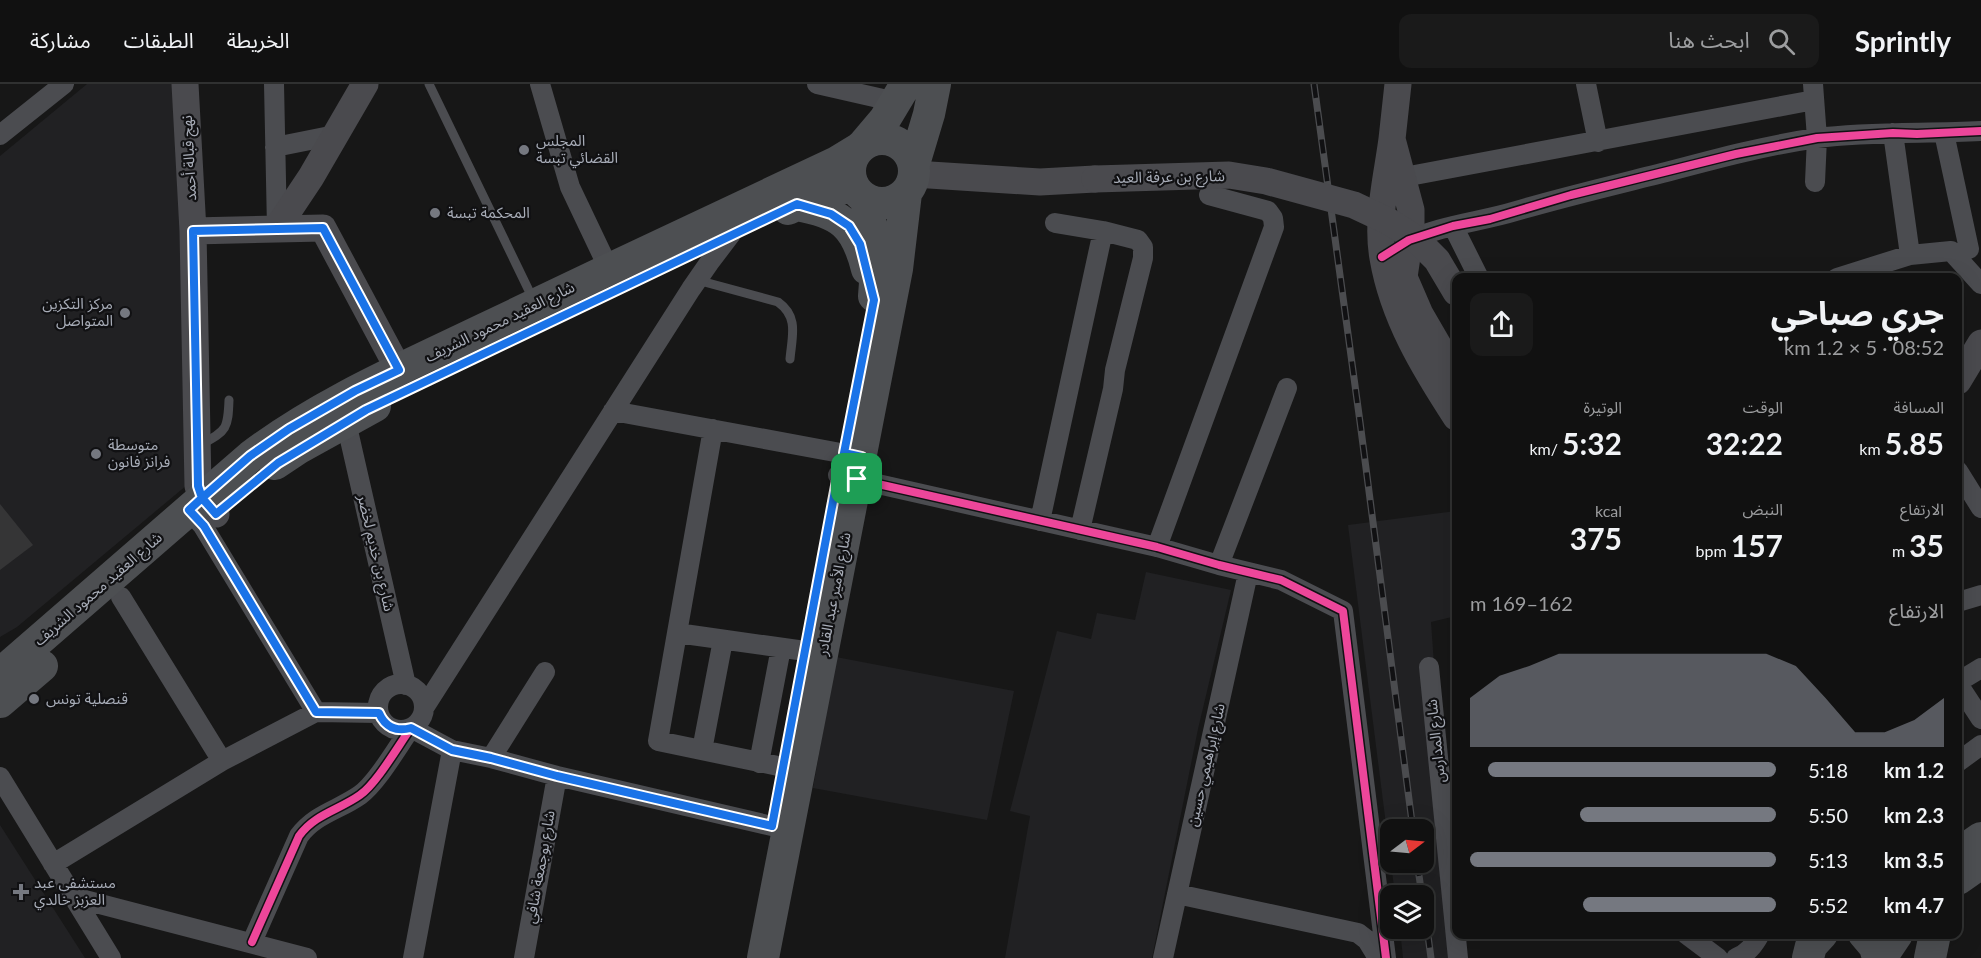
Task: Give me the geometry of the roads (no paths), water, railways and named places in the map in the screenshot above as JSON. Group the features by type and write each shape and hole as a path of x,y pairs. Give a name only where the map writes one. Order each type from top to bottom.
{"main road":[{"name":"شارع الأمير عبد القادر","path":"746,958 772,826 771,765 793,650 850,466 897,269 911,177 935,84"},
{"path":"862,146 885,118 885,91"},
{"path":"872,139 893,140 910,154 911,177 897,200 876,203 860,194 849,172 850,162 855,152 872,139"},
{"name":"شارع العقيد محمود الشريف","path":"0,702 121,597 203,512 250,456 289,429 355,391 837,162 862,146"},
{"name":"شارع العقيد محمود الشريف","path":"0,674 203,512 346,422 797,204 838,188 860,194"},
{"name":"شارع الأمير عبد القادر","path":"763,958 850,466 874,300 877,256 860,194"},
{"path":"797,204 831,214 849,226 860,244 874,300"},
{"path":"1962,851 1981,838"},
{"path":"1962,876 1981,863"},
{"path":"1868,939 1875,947 1879,958"},
{"path":"1879,958 1893,939"},
{"path":"1930,958 1934,939"}],"street":[{"path":"0,135 64,84"},
{"name":"نهج قبالة أحمد","path":"185,84 193,231 198,486 203,512"},
{"path":"274,84 277,228"},
{"path":"277,228 311,177 365,84"},
{"path":"540,84 570,187 609,269"},
{"path":"817,84 885,91"},
{"path":"1398,84 1382,213 1382,257 1395,306 1408,336 1452,411"},
{"path":"1586,84 1598,141"},
{"path":"1404,177 1598,141 1814,92 1817,138 1815,182"},
{"path":"1382,257 1408,240 1453,225 1490,219 1571,195 1736,154 1817,138 1981,131"},
{"path":"1893,133 1910,255"},
{"path":"1944,133 1967,249 1981,284"},
{"path":"275,147 335,135"},
{"path":"1392,139 1411,210 1411,230 1404,277 1409,292 1452,369"},
{"name":"شارع بن عرفة العيد","path":"911,177 1040,182 1229,175 1266,181 1354,205 1388,221 1415,238 1437,260 1452,285"},
{"path":"311,177 314,202 323,228 399,370"},
{"path":"1157,547 1274,227 1274,218 1268,211 1209,195"},
{"path":"1055,223 1138,240 1143,247 1143,258 1115,370 1113,389 1080,530"},
{"path":"1453,225 1477,273"},
{"path":"193,231 323,228"},
{"path":"1040,521 1103,231"},
{"path":"252,942 299,836 306,826 319,816 362,794 411,728 420,720 424,708 697,280 731,234"},
{"path":"1873,272 1910,255 1967,249"},
{"path":"1962,374 1981,343"},
{"path":"1219,566 1287,388"},
{"path":"614,411 712,429 1040,521 1157,547 1219,566 1281,580 1343,611 1386,958"},
{"name":"شارع بن خديم لخضر","path":"346,422 406,685"},
{"path":"712,429 658,741 771,765"},
{"path":"1962,477 1981,508"},
{"path":"203,512 316,712"},
{"name":"شارع إبراهيمي حسين","path":"1163,958 1248,573"},
{"path":"1962,601 1981,595"},
{"path":"121,597 222,761"},
{"path":"677,633 793,650"},
{"path":"702,750 723,640"},
{"name":"شارع المدارس","path":"1429,667 1452,898"},
{"path":"1962,681 1981,669"},
{"path":"491,758 544,672"},
{"path":"424,708 424,702 417,690 398,684 384,691 380,698 379,713 382,720 395,729 411,728 452,750 772,826"},
{"path":"1962,689 1981,719"},
{"path":"53,864 222,761 316,712 379,713"},
{"path":"1962,759 1981,745"},
{"path":"413,958 452,750"},
{"name":"شارع بوجمعة شافي","path":"524,958 557,776"},
{"path":"0,777 111,958"},
{"path":"1177,894 1358,933 1367,940 1377,958"},
{"path":"73,897 307,958"},
{"name":"شارع المدارس","path":"1456,939 1458,958"},
{"path":"1693,939 1718,958"},
{"path":"1736,958 1752,948 1757,939"}],"lane":[{"path":"429,84 536,304"},
{"path":"697,280 778,302 787,309 793,319 790,358"},
{"path":"197,447 219,435 228,424 229,400"}],"railway":[{"path":"1314,84 1412,819"},
{"path":"1419,873 1420,885"},
{"path":"1428,939 1431,958"}],"place":[{"name":"المجلس القضائي تبسة","path":"524,150"},
{"name":"المحكمة تبسة","path":"435,213"},
{"name":"مركز التكزين المتواصل","path":"125,313"},
{"name":"متوسطة فرانز فانون","path":"96,454"},
{"name":"قنصلية تونس","path":"34,699"},
{"name":"مستشفى عبد العزبز خالدي","path":"21,892"}]}
